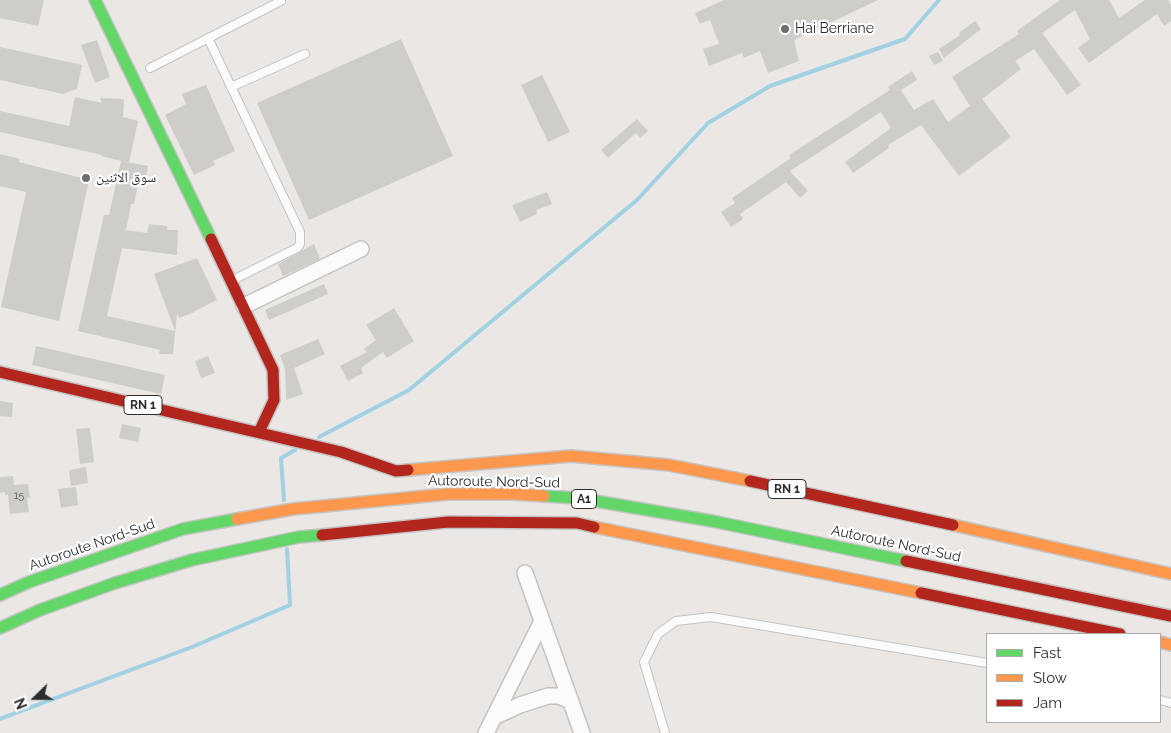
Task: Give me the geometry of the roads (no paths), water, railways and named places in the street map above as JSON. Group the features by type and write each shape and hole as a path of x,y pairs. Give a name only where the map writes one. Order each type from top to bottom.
{"main road":[{"path":"95,0 232,280 273,370 274,400 259,432"},
{"name":"RN 1","path":"0,372 285,438 341,452 396,471 571,456 669,465 870,506 1171,574"},
{"name":"Autoroute Nord-Sud","path":"0,595 29,582 182,529 293,509 366,500 448,494 514,494 578,498 712,521 1171,616"},
{"name":"A1","path":"0,628 40,610 115,583 192,560 299,536 458,522 577,523 1115,633"}],"street":[{"path":"105,22 108,0"},
{"path":"244,306 361,248"},
{"path":"525,573 582,733"},
{"path":"486,733 542,621"},
{"path":"494,717 520,705 548,696 559,696 571,701"}],"lane":[{"path":"150,68 281,1"},
{"path":"208,38 300,232 300,244 297,248 232,280"},
{"path":"231,87 305,54"},
{"path":"665,733 644,662 658,634 676,621 711,617 986,663"}],"waterway":[{"path":"319,437 409,390 637,200 708,123 770,86 905,39 939,0"},
{"path":"284,500 281,458 295,450"},
{"path":"0,719 192,647 290,605 287,549"}],"place":[{"name":"Hai Berriane","path":"785,29"},
{"name":"ﺳﻮق اﻻﺛﻨﻴﻦ","path":"86,178"}]}
